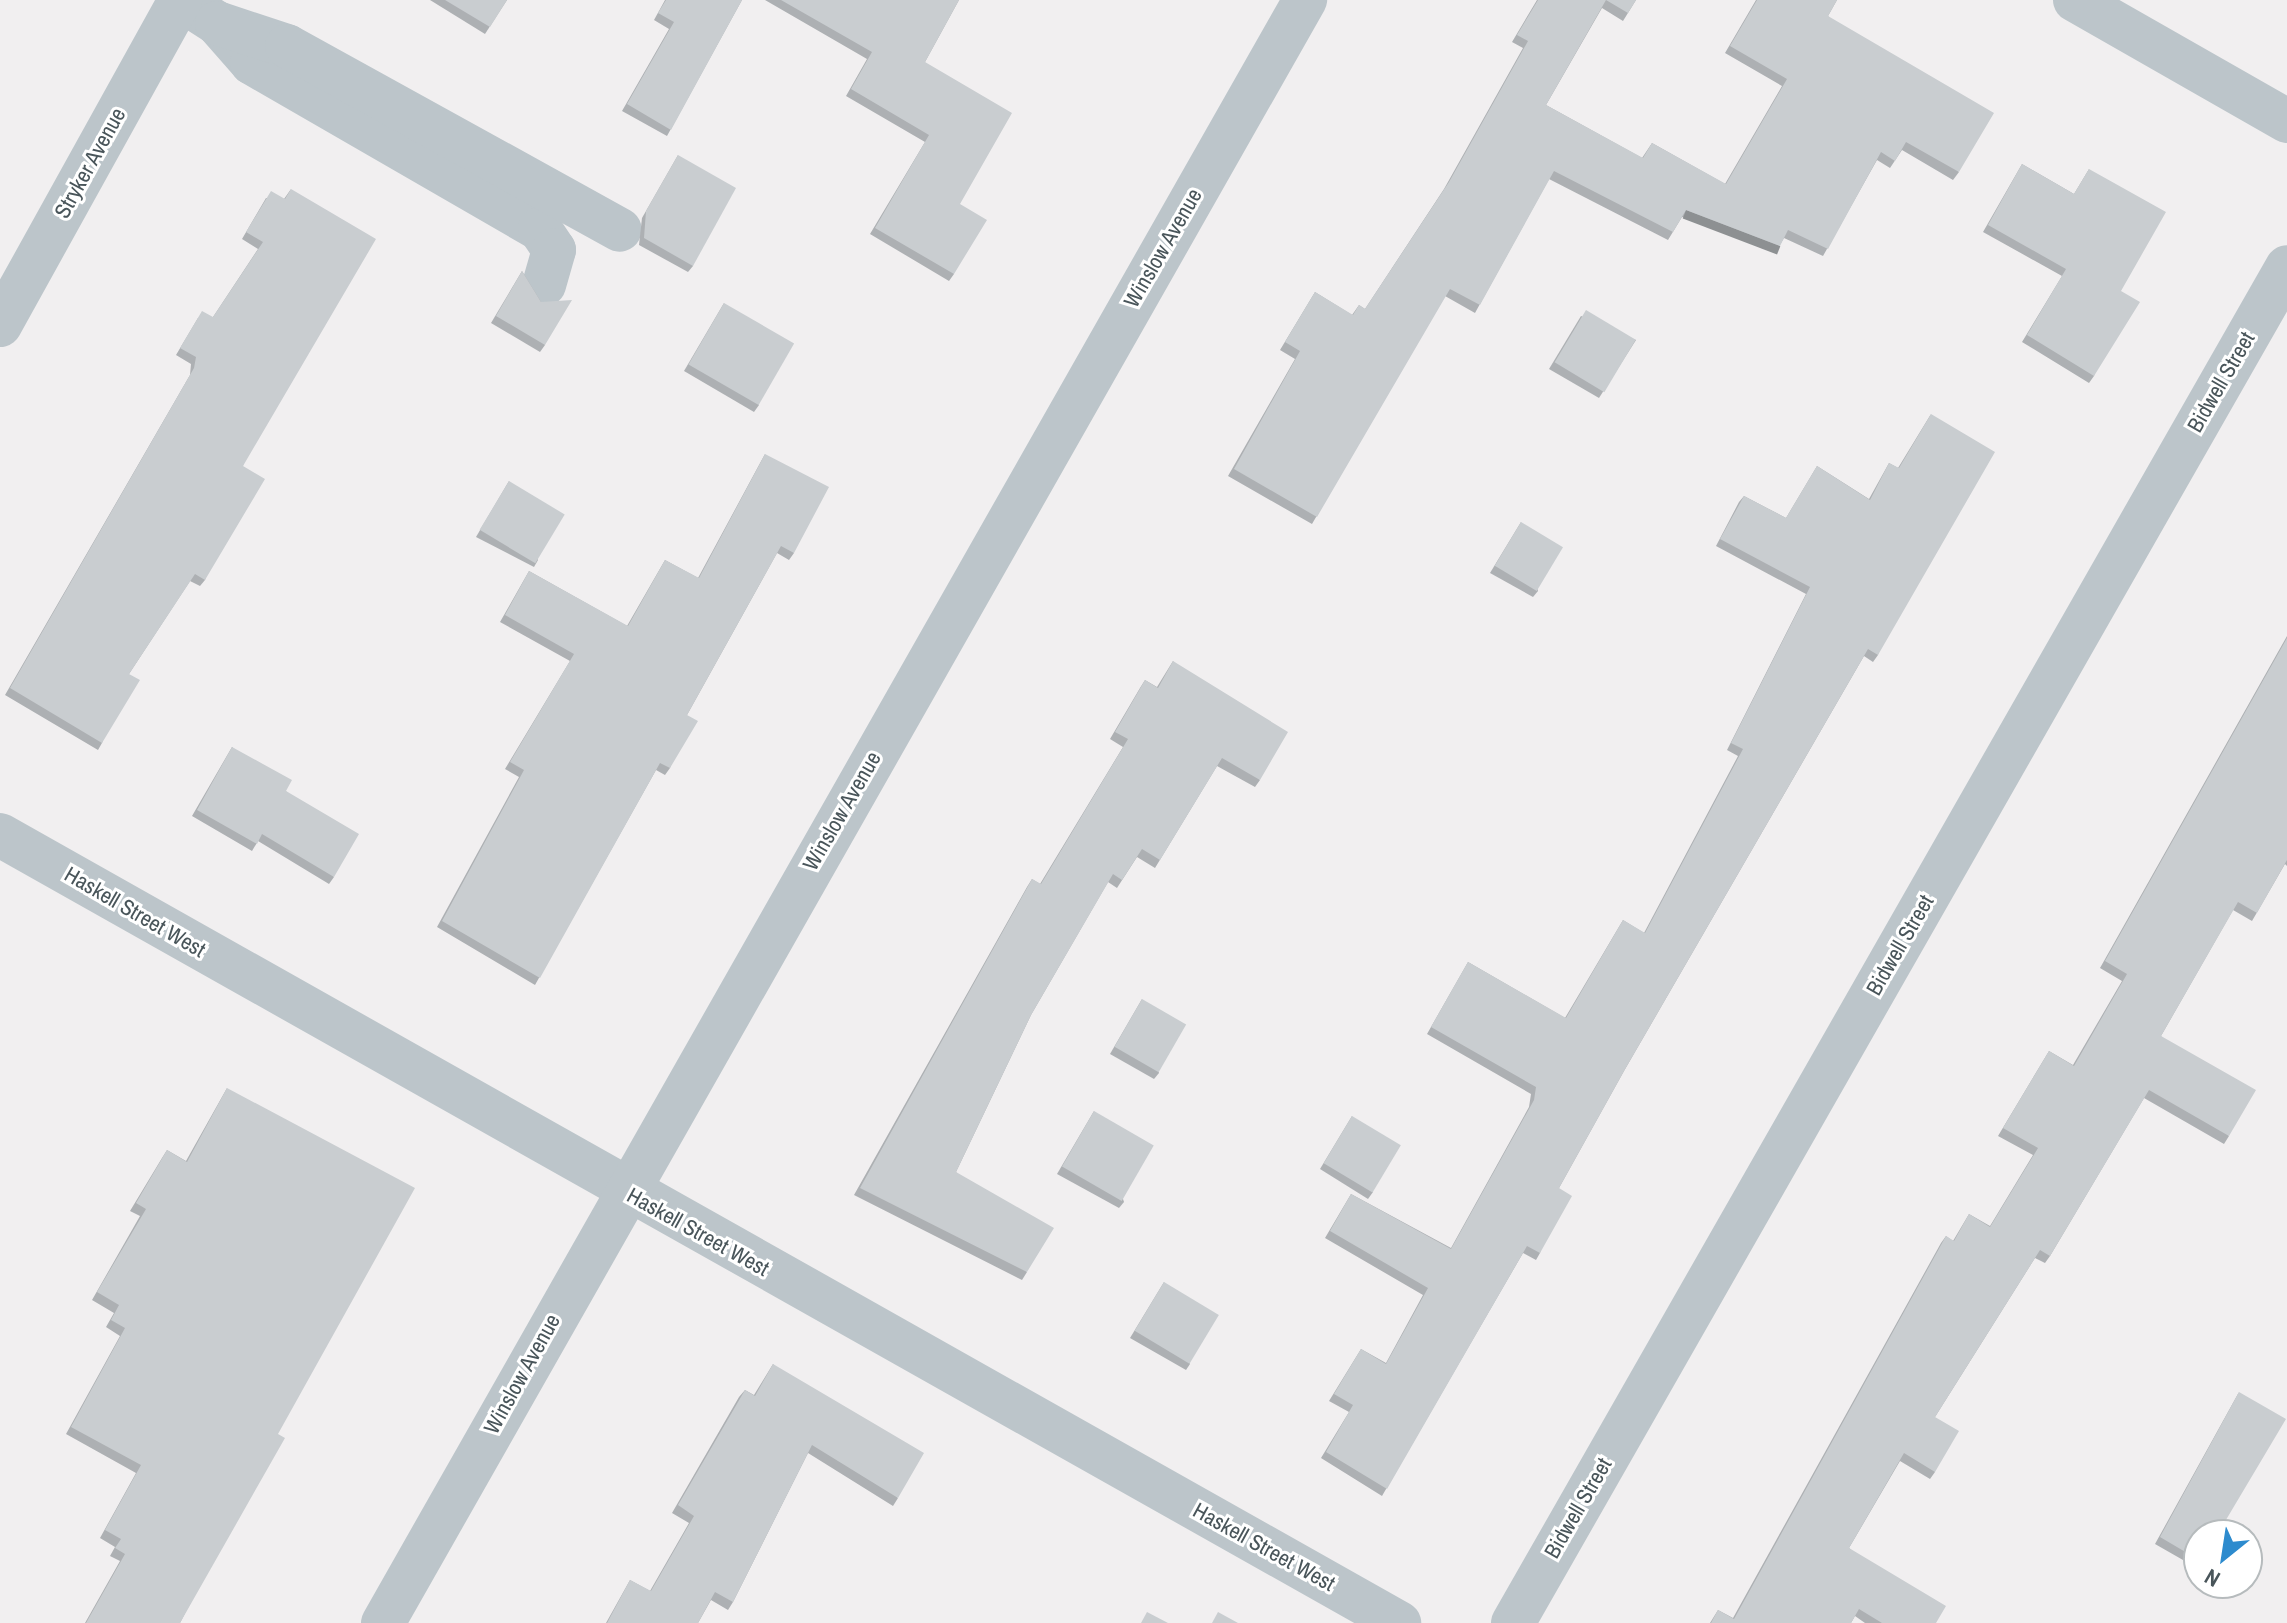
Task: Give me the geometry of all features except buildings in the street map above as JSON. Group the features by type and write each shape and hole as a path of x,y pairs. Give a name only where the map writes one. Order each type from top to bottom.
{"street":[{"path":"180,0 217,23 287,46 620,230"},
{"name":"Stryker Avenue","path":"0,325 180,0"},
{"name":"Winslow Avenue","path":"383,1623 625,1191 1305,0"},
{"path":"2075,0 2287,121"},
{"path":"217,23 252,63 540,229 554,250 544,285"},
{"name":"Bidwell Street","path":"1513,1623 2287,267"},
{"name":"Haskell Street West","path":"0,835 625,1191 1399,1623"}]}
